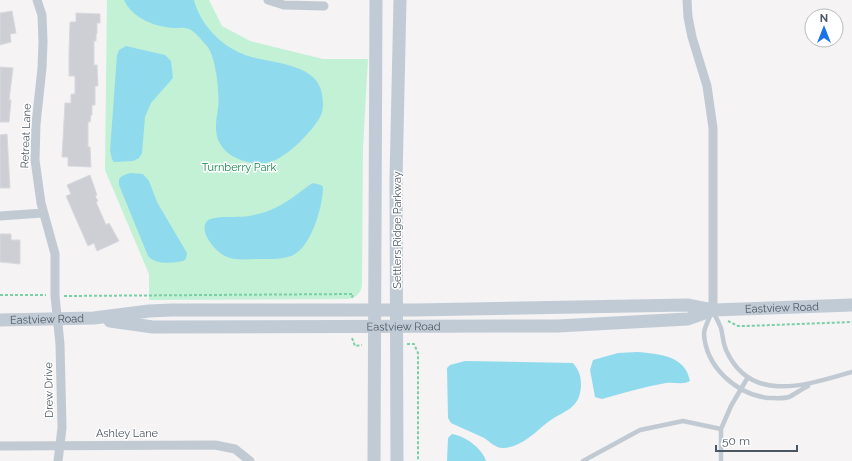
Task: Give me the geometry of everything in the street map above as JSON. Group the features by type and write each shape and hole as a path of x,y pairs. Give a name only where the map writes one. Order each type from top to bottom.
{"street":[{"name":"Retreat Lane","path":"37,0 42,15 43,42 42,68 36,124 35,160 43,212 55,254 55,296 58,319"},
{"path":"268,0 324,6"},
{"name":"Settlers Ridge Parkway","path":"374,461 376,0"},
{"name":"Settlers Ridge Parkway","path":"397,461 396,179 400,0"},
{"path":"686,0 692,38 707,86 713,128 712,310"},
{"path":"0,216 43,212"},
{"name":"Eastview Road","path":"0,320 94,318 149,311 397,310 687,305 712,310 852,305"},
{"name":"Eastview Road","path":"94,318 153,327 558,326 688,319 712,310"},
{"name":"Drew Drive","path":"58,319 62,428 58,461"},
{"name":"Ashley Lane","path":"0,446 215,445 235,449 250,461"}],"lane":[{"path":"712,310 721,328 726,351 742,374 748,377 771,386 810,384 852,372"},
{"path":"712,310 704,332 709,352 717,368 725,378 741,390 756,396 774,398 789,397 810,384"},
{"path":"721,461 720,429 748,377"},
{"path":"583,461 640,430 683,422 720,429"}],"path":[{"path":"71,296 353,294"},
{"path":"0,295 38,295"},
{"path":"712,310 738,326 852,322"},
{"path":"414,344 418,358 418,461"}],"green space":[{"name":"Turnberry Park","path":"107,0 209,0 222,26 250,41 323,59 368,59 363,148 362,283 361,290 358,294 347,299 149,300 149,274 105,170"}],"water":[{"path":"124,0 194,0 206,25 212,33 226,45 243,54 289,65 301,69 311,75 318,83 322,94 323,110 318,121 307,135 293,148 273,161 267,163 246,162 227,153 216,134 218,85 213,58 207,46 192,30 159,26 138,17"},
{"path":"126,46 165,55 171,61 173,78 151,103 145,117 142,153 139,158 133,161 114,162 110,151 117,55 119,50"},
{"path":"130,173 143,174 149,181 157,202 187,253 186,259 183,261 169,263 160,262 151,259 148,256 119,185 119,179"},
{"path":"313,183 323,187 318,215 310,236 298,252 291,256 274,259 232,259 221,254 206,236 205,225 210,219 221,217 245,217 268,211 285,202"},
{"path":"637,352 662,355 677,361 687,372 690,381 685,383 658,385 602,399 595,397 590,370 593,360 618,353"},
{"path":"465,361 573,363 580,376 581,385 578,400 574,405 548,422 527,439 510,447 500,448 485,438 451,423 448,418 447,368 450,365"},
{"path":"452,434 462,437 472,443 481,452 486,461 447,461 448,438"}],"building":[{"path":"12,11 16,33 10,34 11,42 0,45 0,13"},
{"path":"76,13 100,14 100,23 97,23 96,41 94,41 94,65 97,65 98,86 95,86 95,105 92,105 92,115 90,122 88,122 88,147 90,147 91,167 68,166 68,157 62,157 65,103 71,103 71,94 75,94 75,76 69,76 69,53 70,22 76,22"},
{"path":"0,67 13,68 9,100 11,100 9,122 0,122"},
{"path":"7,134 10,188 0,188 0,135"},
{"path":"90,175 97,195 95,196 98,201 96,202 106,225 109,223 119,241 97,251 94,243 88,246 66,196 71,194 67,185"},
{"path":"0,234 11,234 11,240 20,240 20,264 0,262"}]}
